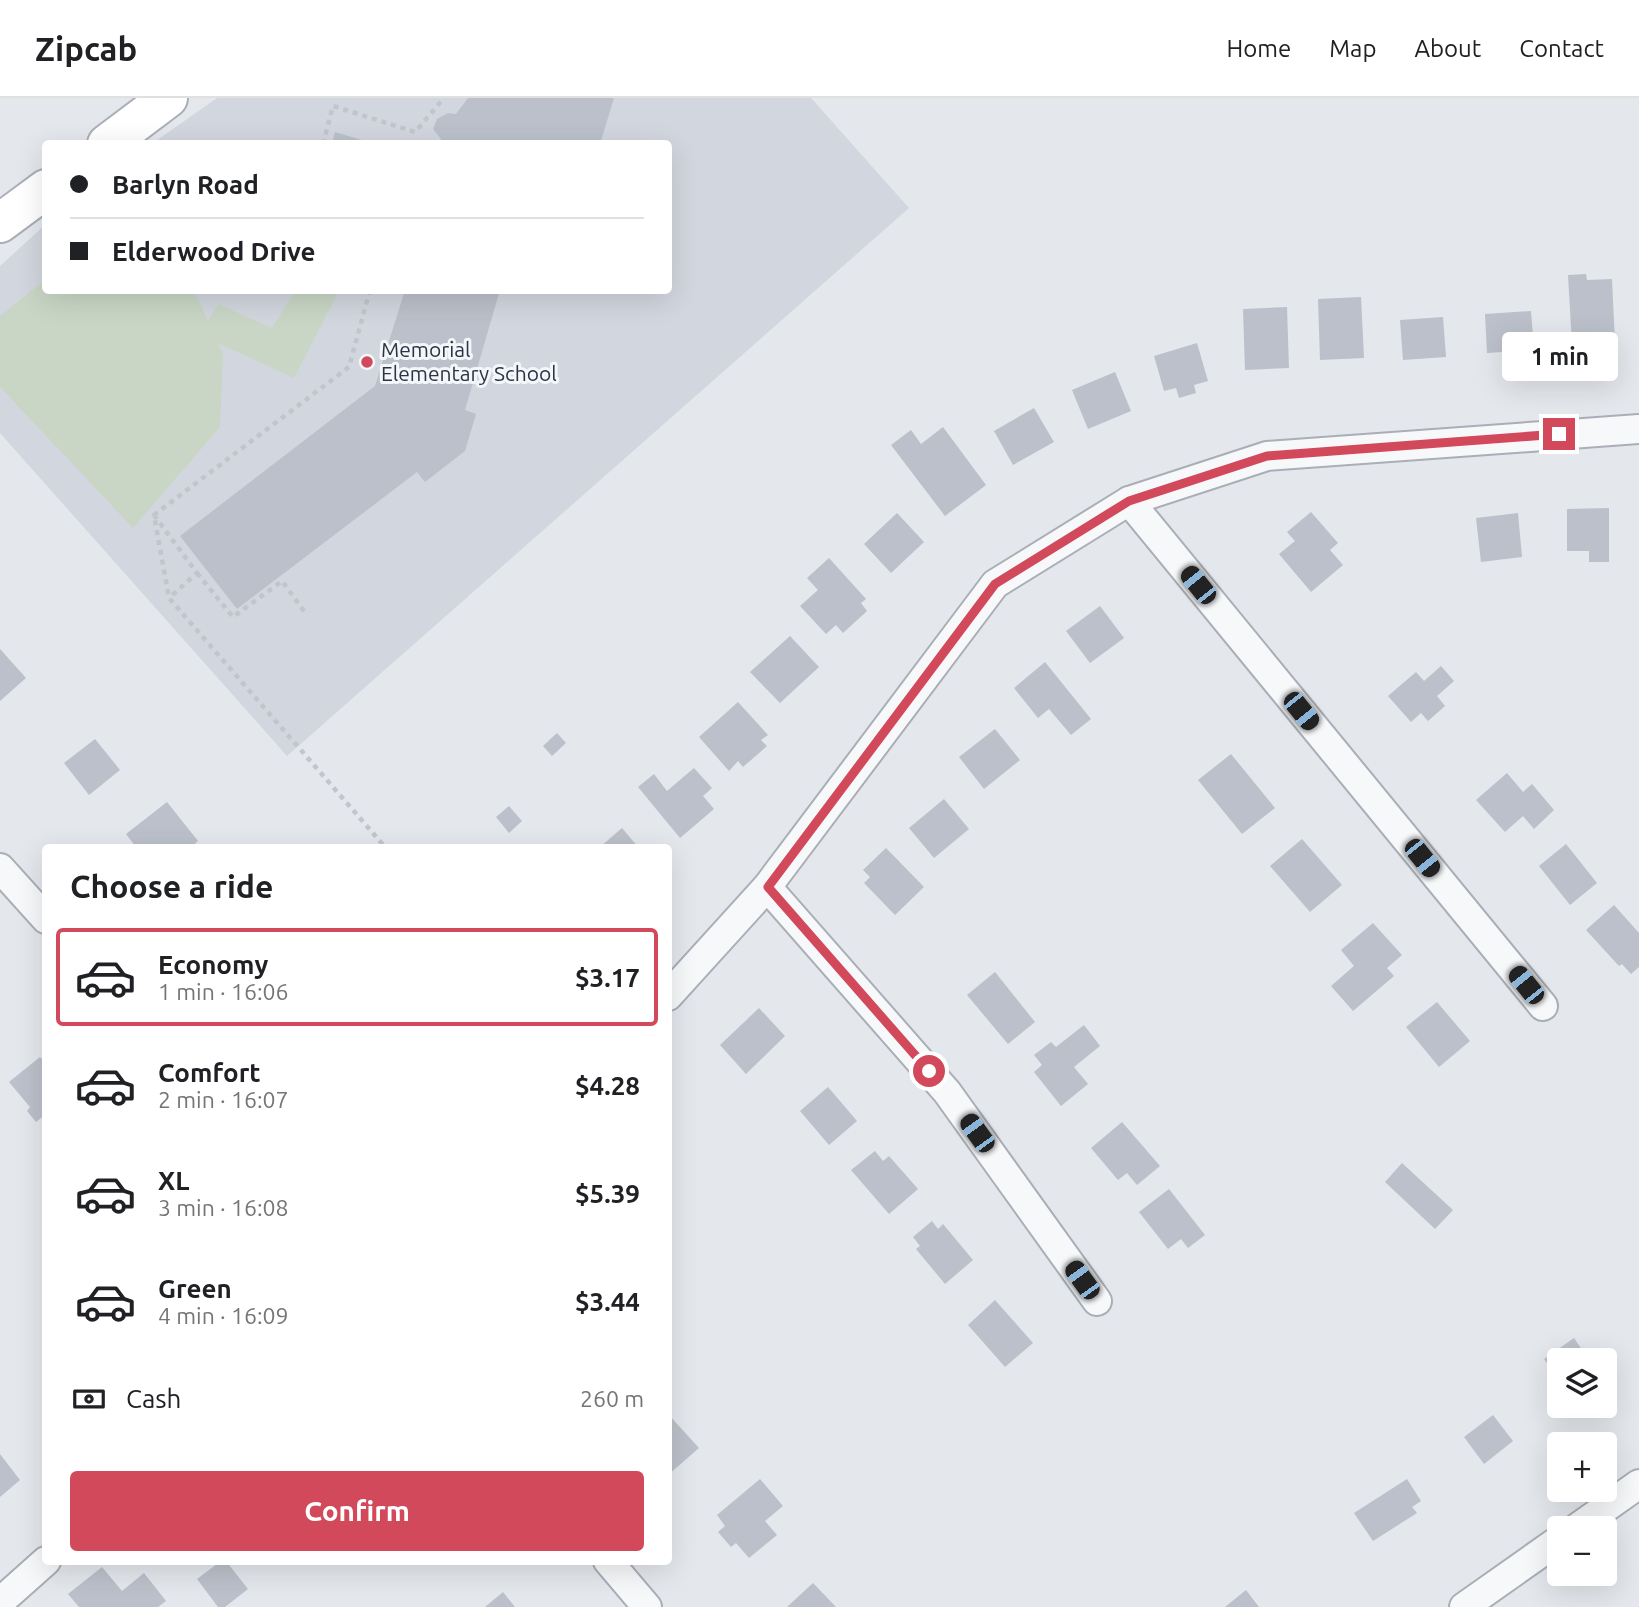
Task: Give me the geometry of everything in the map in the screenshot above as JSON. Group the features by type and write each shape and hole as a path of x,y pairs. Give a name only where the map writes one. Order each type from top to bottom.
{"main road":[{"path":"112,140 168,98"},
{"path":"0,223 42,192"}],"street":[{"path":"672,992 768,887 995,584 1129,501 1267,456 1639,429"},
{"path":"1129,501 1543,1006"},
{"path":"0,868 42,915"},
{"path":"768,887 947,1092 1097,1301"},
{"path":"1594,1516 1639,1484"},
{"path":"1464,1607 1547,1548"},
{"path":"0,1602 42,1565"},
{"path":"611,1565 647,1607"}],"path":[{"path":"324,140 333,106 415,132 444,98"},
{"path":"154,515 349,367 369,294"},
{"path":"154,515 233,617 282,581 306,614"},
{"path":"154,515 169,598 382,844"},
{"path":"169,598 197,573"}],"shaded area":[{"name":"Memorial Elementary School","path":"217,98 811,98 909,208 287,756 0,433 0,266 42,228 42,294 672,294 672,140 157,140"}],"green space":[{"path":"42,282 42,294 195,294 208,321 218,304 272,328 293,294 337,294 294,378 218,343 223,354 220,427 133,528 0,387 0,316"}],"building":[{"path":"468,98 614,98 601,140 441,140 433,129 437,119 448,113 456,114"},
{"path":"335,132 362,140 333,140"},
{"path":"1586,274 1587,280 1612,279 1615,343 1572,345 1568,275"},
{"name":"Memorial Elementary School","path":"404,294 499,294 465,410 476,414 465,451 425,482 417,472 237,609 180,536 375,386"},
{"path":"1361,297 1364,358 1320,360 1318,299"},
{"path":"1287,307 1289,368 1245,370 1243,309"},
{"path":"1531,311 1534,350 1487,353 1485,314"},
{"path":"1443,317 1446,357 1403,360 1400,320"},
{"path":"1197,343 1208,381 1194,385 1196,393 1179,398 1176,388 1164,391 1154,356"},
{"path":"1115,372 1131,411 1088,429 1072,390"},
{"path":"1034,408 1054,442 1013,465 994,431"},
{"path":"943,427 986,485 945,516 891,445 911,430 921,444"},
{"path":"1609,508 1609,562 1589,562 1589,551 1567,551 1567,509"},
{"path":"1311,512 1338,543 1330,550 1343,565 1311,592 1279,554 1295,541 1287,532"},
{"path":"897,513 924,542 891,573 864,544"},
{"path":"1518,513 1522,557 1481,562 1476,518"},
{"path":"829,558 866,599 861,603 867,611 843,633 836,625 826,634 800,606 818,590 807,578"},
{"path":"1100,606 1124,638 1090,663 1066,631"},
{"path":"790,636 819,667 780,703 750,672"},
{"path":"0,649 26,678 0,701"},
{"path":"1045,662 1091,719 1071,735 1049,709 1038,718 1014,688"},
{"path":"1441,666 1454,681 1437,696 1445,706 1428,721 1421,713 1411,722 1388,696 1416,672 1424,681"},
{"path":"738,702 768,735 761,740 767,746 743,767 738,761 729,771 699,737"},
{"path":"995,729 1020,760 984,789 959,757"},
{"path":"557,733 566,743 552,756 543,746"},
{"path":"95,739 120,770 89,795 64,763"},
{"path":"1231,754 1275,808 1242,834 1198,780"},
{"path":"694,768 712,788 703,796 714,809 680,838 638,787 654,774 667,791"},
{"path":"1507,773 1523,792 1532,784 1554,810 1534,829 1523,816 1505,832 1476,800"},
{"path":"944,799 969,829 934,858 909,828"},
{"path":"167,802 198,841 194,844 134,844 126,834"},
{"path":"509,806 522,821 509,833 496,817"},
{"path":"622,828 635,844 603,844"},
{"path":"1302,839 1342,885 1310,912 1270,866"},
{"path":"1566,844 1597,883 1570,905 1539,866"},
{"path":"886,848 924,887 895,915 864,883 870,877 863,870"},
{"path":"1614,905 1639,933 1639,967 1631,974 1622,964 1619,966 1586,930"},
{"path":"1373,923 1402,955 1387,968 1394,976 1353,1011 1331,986 1354,966 1341,950"},
{"path":"995,972 1035,1022 1008,1044 967,995"},
{"path":"1437,1002 1470,1041 1439,1067 1406,1027"},
{"path":"759,1008 785,1036 746,1074 720,1045"},
{"path":"1084,1025 1100,1046 1074,1067 1088,1084 1061,1106 1034,1072 1042,1065 1034,1055 1051,1042 1056,1047"},
{"path":"40,1057 42,1059 42,1117 36,1122 27,1111 30,1107 9,1082"},
{"path":"828,1087 857,1121 829,1145 800,1111"},
{"path":"1122,1122 1160,1166 1137,1185 1127,1173 1118,1180 1091,1148"},
{"path":"875,1151 883,1161 889,1156 918,1189 889,1214 851,1170"},
{"path":"1402,1163 1453,1210 1435,1229 1385,1182"},
{"path":"1169,1189 1205,1235 1188,1248 1181,1239 1168,1249 1139,1212"},
{"path":"932,1221 938,1229 943,1224 973,1260 945,1284 916,1249 920,1246 913,1237"},
{"path":"995,1300 1033,1343 1005,1367 968,1325"},
{"path":"1574,1338 1581,1348 1560,1348"},
{"path":"1493,1415 1513,1441 1484,1464 1464,1437"},
{"path":"672,1418 699,1448 672,1472"},
{"path":"0,1454 20,1480 0,1497"},
{"path":"760,1479 783,1506 765,1521 777,1535 749,1558 736,1543 731,1547 718,1532 725,1526 717,1515"},
{"path":"1407,1479 1421,1501 1412,1507 1417,1513 1373,1541 1354,1513"},
{"path":"216,1565 229,1565 248,1589 225,1607 218,1607 197,1579"},
{"path":"102,1567 122,1591 144,1573 166,1601 158,1607 79,1607 68,1594"},
{"path":"813,1583 836,1607 787,1607"},
{"path":"1246,1590 1259,1607 1225,1607"},
{"path":"503,1592 515,1607 485,1607"}],"place":[{"name":"Memorial Elementary School","path":"367,362"}],"route":[{"path":"929,1071 768,887 995,584 1129,501 1267,456 1559,434"}]}
